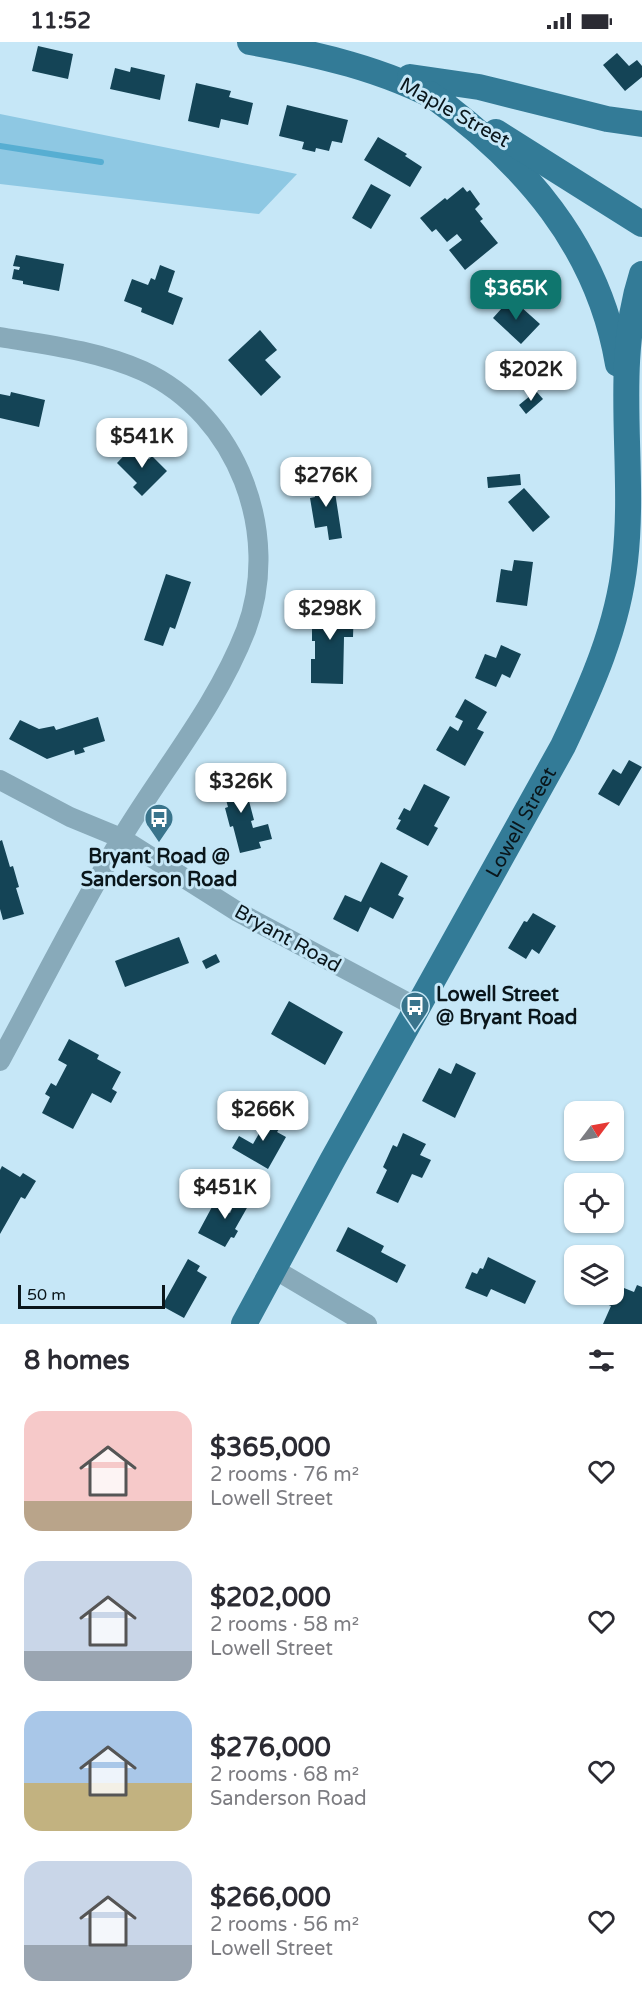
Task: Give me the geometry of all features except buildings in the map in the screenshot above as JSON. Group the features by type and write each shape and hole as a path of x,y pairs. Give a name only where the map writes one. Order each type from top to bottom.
{"main road":[{"name":"Maple Street","path":"250,42 382,74 430,94 470,116 642,224"},
{"path":"382,74 479,87 642,124"},
{"path":"430,94 474,128 518,169 553,210 581,255 596,286 614,344 627,462"},
{"name":"Lowell Street","path":"244,1324 558,756 592,686 610,632 625,560 627,346 642,274"}],"street":[{"path":"0,337 89,352 145,372 183,394 219,433 244,482 258,535 259,566 255,598 235,656 207,708 121,838 0,1061"},
{"name":"Bryant Road","path":"0,780 70,817 121,838 238,912 418,1008"},
{"path":"274,1269 368,1324"}],"shaded area":[{"path":"0,114 297,174 259,214 0,184"}],"waterway":[{"path":"0,146 101,162"}],"place":[{"name":"Bryant Road @ Sanderson Road","path":"159,844"},
{"name":"Lowell Street @ Bryant Road","path":"415,1032"}]}
